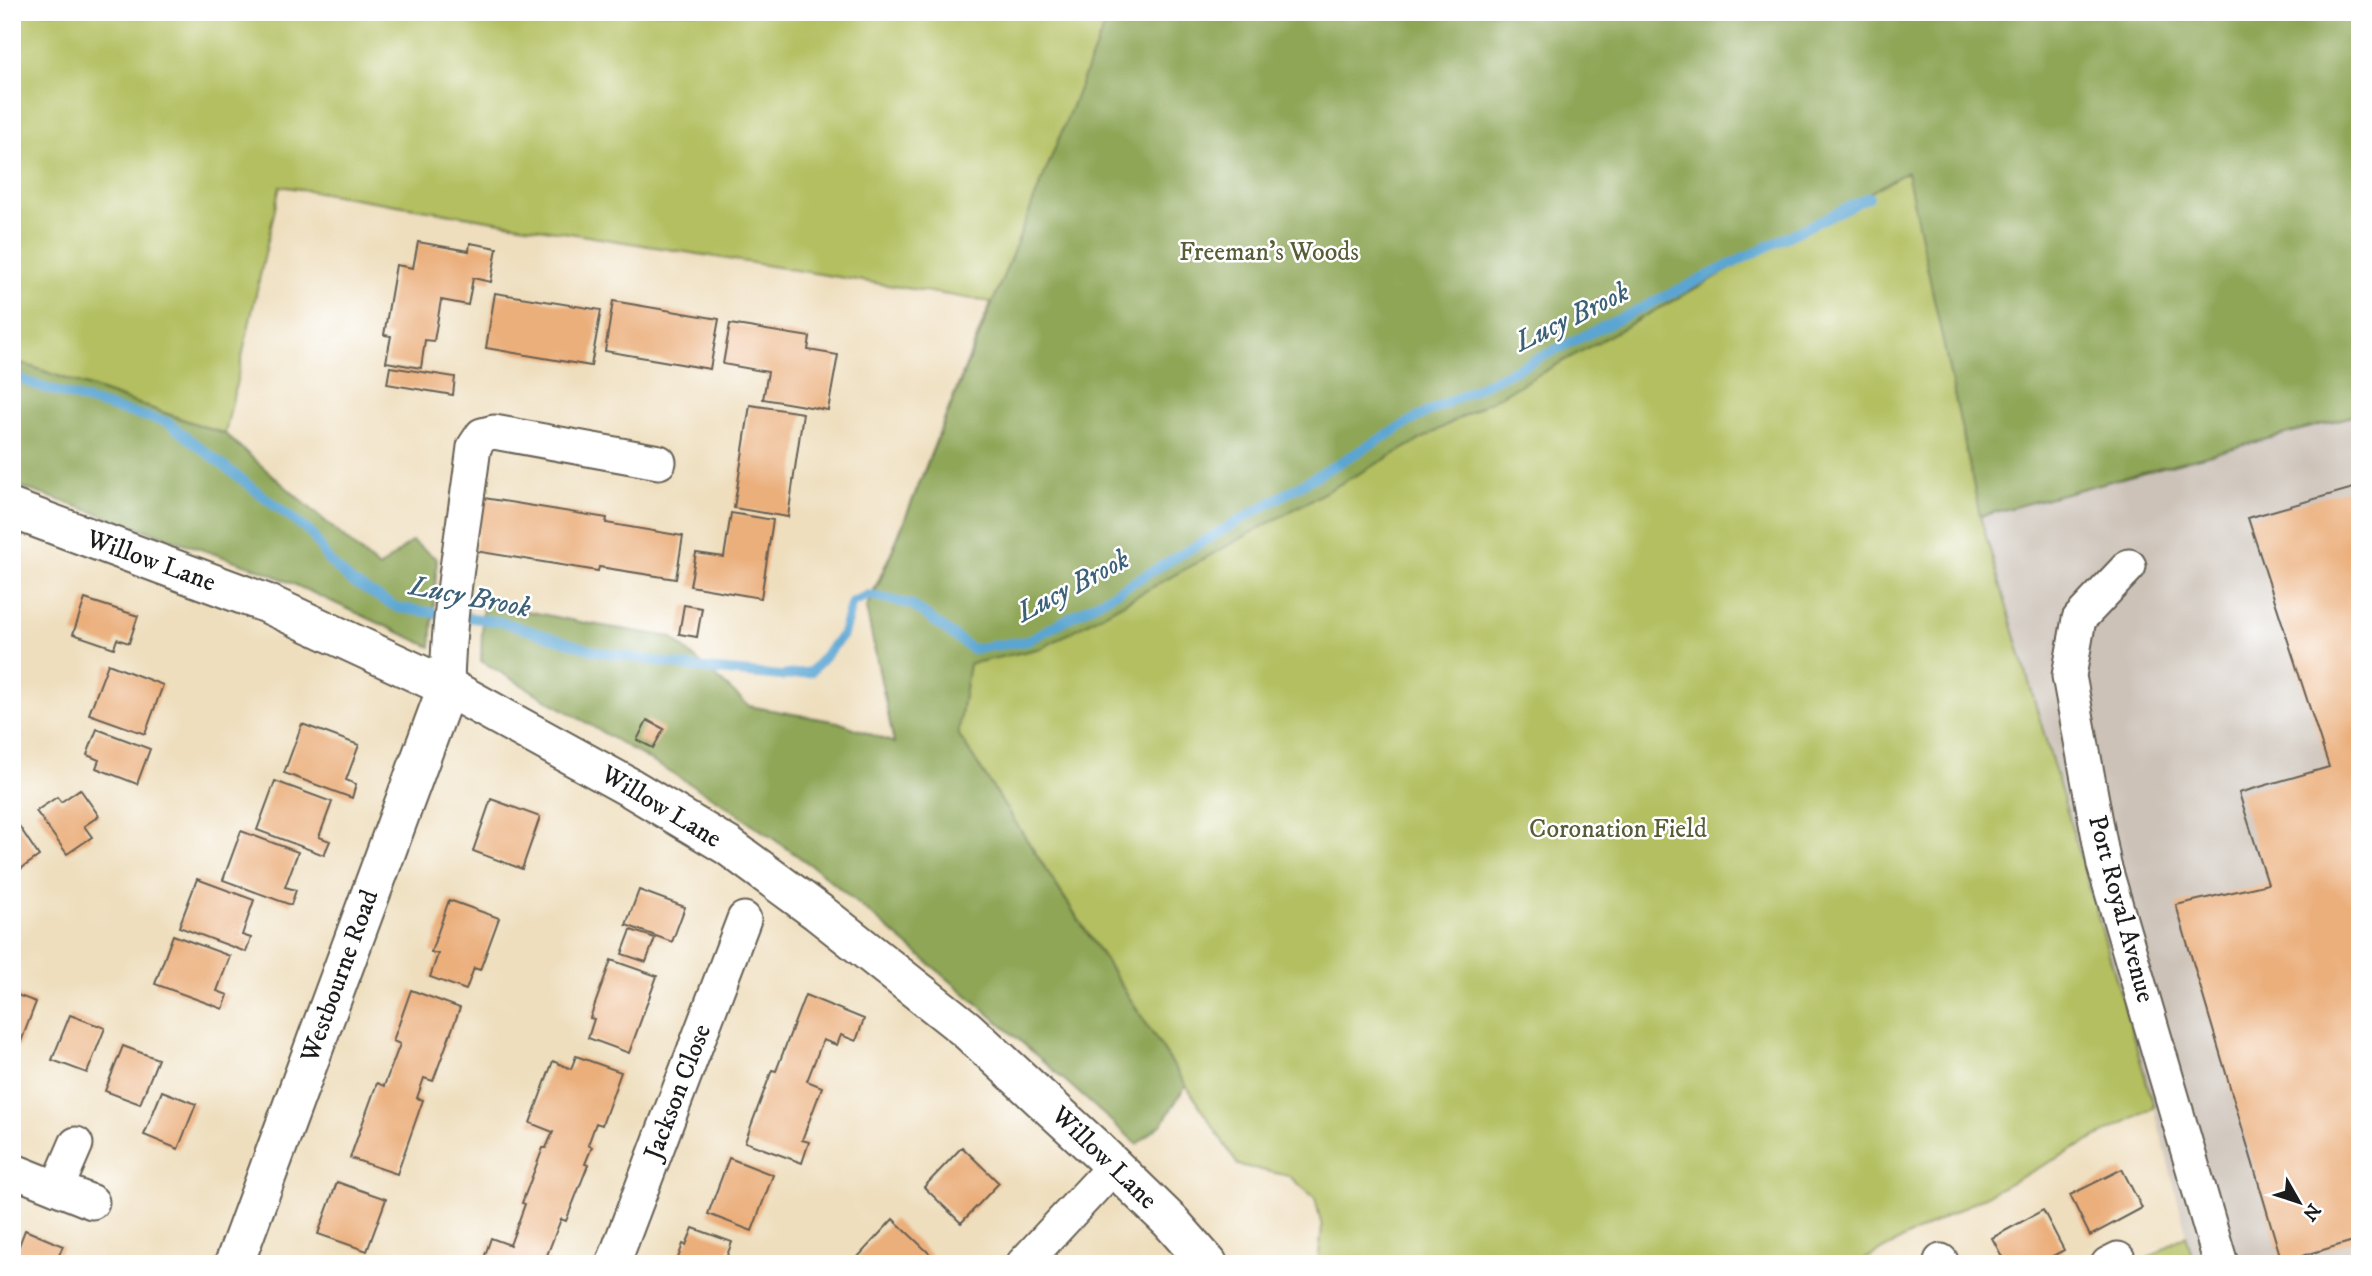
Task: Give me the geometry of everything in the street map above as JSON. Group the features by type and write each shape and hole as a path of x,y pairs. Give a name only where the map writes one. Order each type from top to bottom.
{"street":[{"path":"448,670 453,602 474,447 482,435 494,432 659,462"},
{"name":"Willow Lane","path":"12,509 448,670 631,788 728,846 818,912 966,1029 1114,1166 1171,1222 1208,1264"},
{"name":"Port Royal Avenue","path":"2129,566 2079,620 2069,676 2104,865 2221,1264"},
{"name":"Westbourne Road","path":"233,1264 448,670"},
{"name":"Jackson Close","path":"612,1264 744,919"},
{"path":"57,1188 76,1144"},
{"path":"1023,1264 1114,1166"},
{"path":"12,1170 92,1202"}],"shaded area":[{"path":"2360,414 2360,1264 2194,1264 2154,1107 1980,516"}],"green space":[{"name":"Coronation Field","path":"12,12 2360,12 2360,414 1980,516 2154,1107 1856,1264 1318,1264 1322,1227 1315,1198 1289,1176 1238,1165 958,734 866,608 897,539 991,302 280,186 225,434 12,360"},
{"name":"Freeman's Woods","path":"1110,12 2360,12 2360,414 1980,516 1907,172 1042,648 969,664 958,734 1186,1085 1162,1124 1137,1144 986,1011 819,871 721,802 481,661 483,602 671,637 749,706 838,722 894,743 866,608 880,581"},
{"path":"12,360 225,434 379,568 412,541 437,559 431,647 267,572 12,484"},
{"path":"2186,1235 2194,1264 2139,1264"}],"building":[{"path":"418,242 469,251 470,243 497,248 491,282 473,278 468,305 441,300 434,341 425,340 421,368 386,362 391,336 384,335 396,265 413,268"},
{"path":"495,293 601,310 591,366 486,348"},
{"path":"613,301 719,319 710,369 605,351"},
{"path":"730,324 810,337 808,350 838,355 828,410 763,399 768,372 723,364"},
{"path":"390,367 455,377 453,395 387,384"},
{"path":"750,405 803,413 788,517 734,508"},
{"path":"2360,486 2360,1239 2282,1262 2176,905 2268,884 2239,793 2329,767 2248,518"},
{"path":"484,498 607,518 606,523 683,536 676,579 599,567 598,571 475,551"},
{"path":"731,513 773,520 761,598 690,586 696,553 724,557"},
{"path":"85,599 138,616 129,643 117,639 114,648 73,634"},
{"path":"684,605 702,608 697,637 679,634"},
{"path":"108,664 163,685 145,734 89,714"},
{"path":"647,720 664,729 653,748 637,740"},
{"path":"302,724 359,745 346,780 356,784 352,798 284,773"},
{"path":"97,729 150,749 137,784 96,768 99,760 87,755"},
{"path":"275,781 332,802 319,837 330,841 324,855 257,830"},
{"path":"80,789 99,816 84,826 92,837 67,854 36,811 57,797 61,802"},
{"path":"491,799 540,817 522,869 473,851"},
{"path":"15,820 39,856 12,875 12,822"},
{"path":"241,831 298,852 285,887 296,890 291,905 223,880"},
{"path":"197,879 254,900 242,935 251,938 246,952 179,927"},
{"path":"639,890 685,907 672,942 626,925"},
{"path":"449,900 499,918 480,970 474,968 466,990 430,977 438,954 431,952"},
{"path":"631,930 655,938 646,962 622,954"},
{"path":"173,935 230,956 217,991 228,995 223,1009 155,984"},
{"path":"611,960 657,976 629,1053 588,1038 594,1019 590,1018"},
{"path":"411,990 460,1008 433,1081 424,1078 417,1098 423,1100 397,1174 350,1158 377,1083 384,1086 400,1044 393,1041"},
{"path":"12,993 36,1002 19,1047 12,1045"},
{"path":"805,995 864,1019 856,1041 841,1035 837,1045 823,1040 807,1081 822,1087 802,1140 809,1142 802,1163 745,1142 772,1070 776,1071"},
{"path":"70,1015 105,1028 87,1073 52,1060"},
{"path":"123,1046 158,1059 140,1104 105,1091"},
{"path":"576,1056 621,1072 602,1125 596,1123 588,1145 592,1147 585,1164 588,1165 566,1221 561,1219 546,1258 551,1260 549,1264 482,1264 491,1238 510,1245 525,1204 522,1203 543,1148 546,1148 553,1132 530,1123 553,1061 571,1069"},
{"path":"162,1091 196,1104 178,1149 144,1135"},
{"path":"962,1147 999,1183 961,1223 924,1187"},
{"path":"729,1158 773,1175 752,1231 708,1214"},
{"path":"2122,1169 2142,1208 2090,1236 2070,1195"},
{"path":"337,1182 386,1199 367,1251 318,1234"},
{"path":"2043,1210 2064,1250 2038,1264 2006,1264 1992,1238"},
{"path":"893,1219 931,1255 923,1264 860,1264 856,1259"},
{"path":"693,1228 732,1242 725,1261 731,1264 676,1264 683,1244 686,1245"},
{"path":"25,1230 63,1246 55,1264 12,1264"}],"waterway":[{"name":"Lucy Brook","path":"12,375 38,386 167,422 311,533 328,560 352,582 398,608 502,622 595,651 696,668 781,676 811,672 843,634 852,602 869,595 912,605 972,649 1027,641 1420,416 1869,197"}]}
